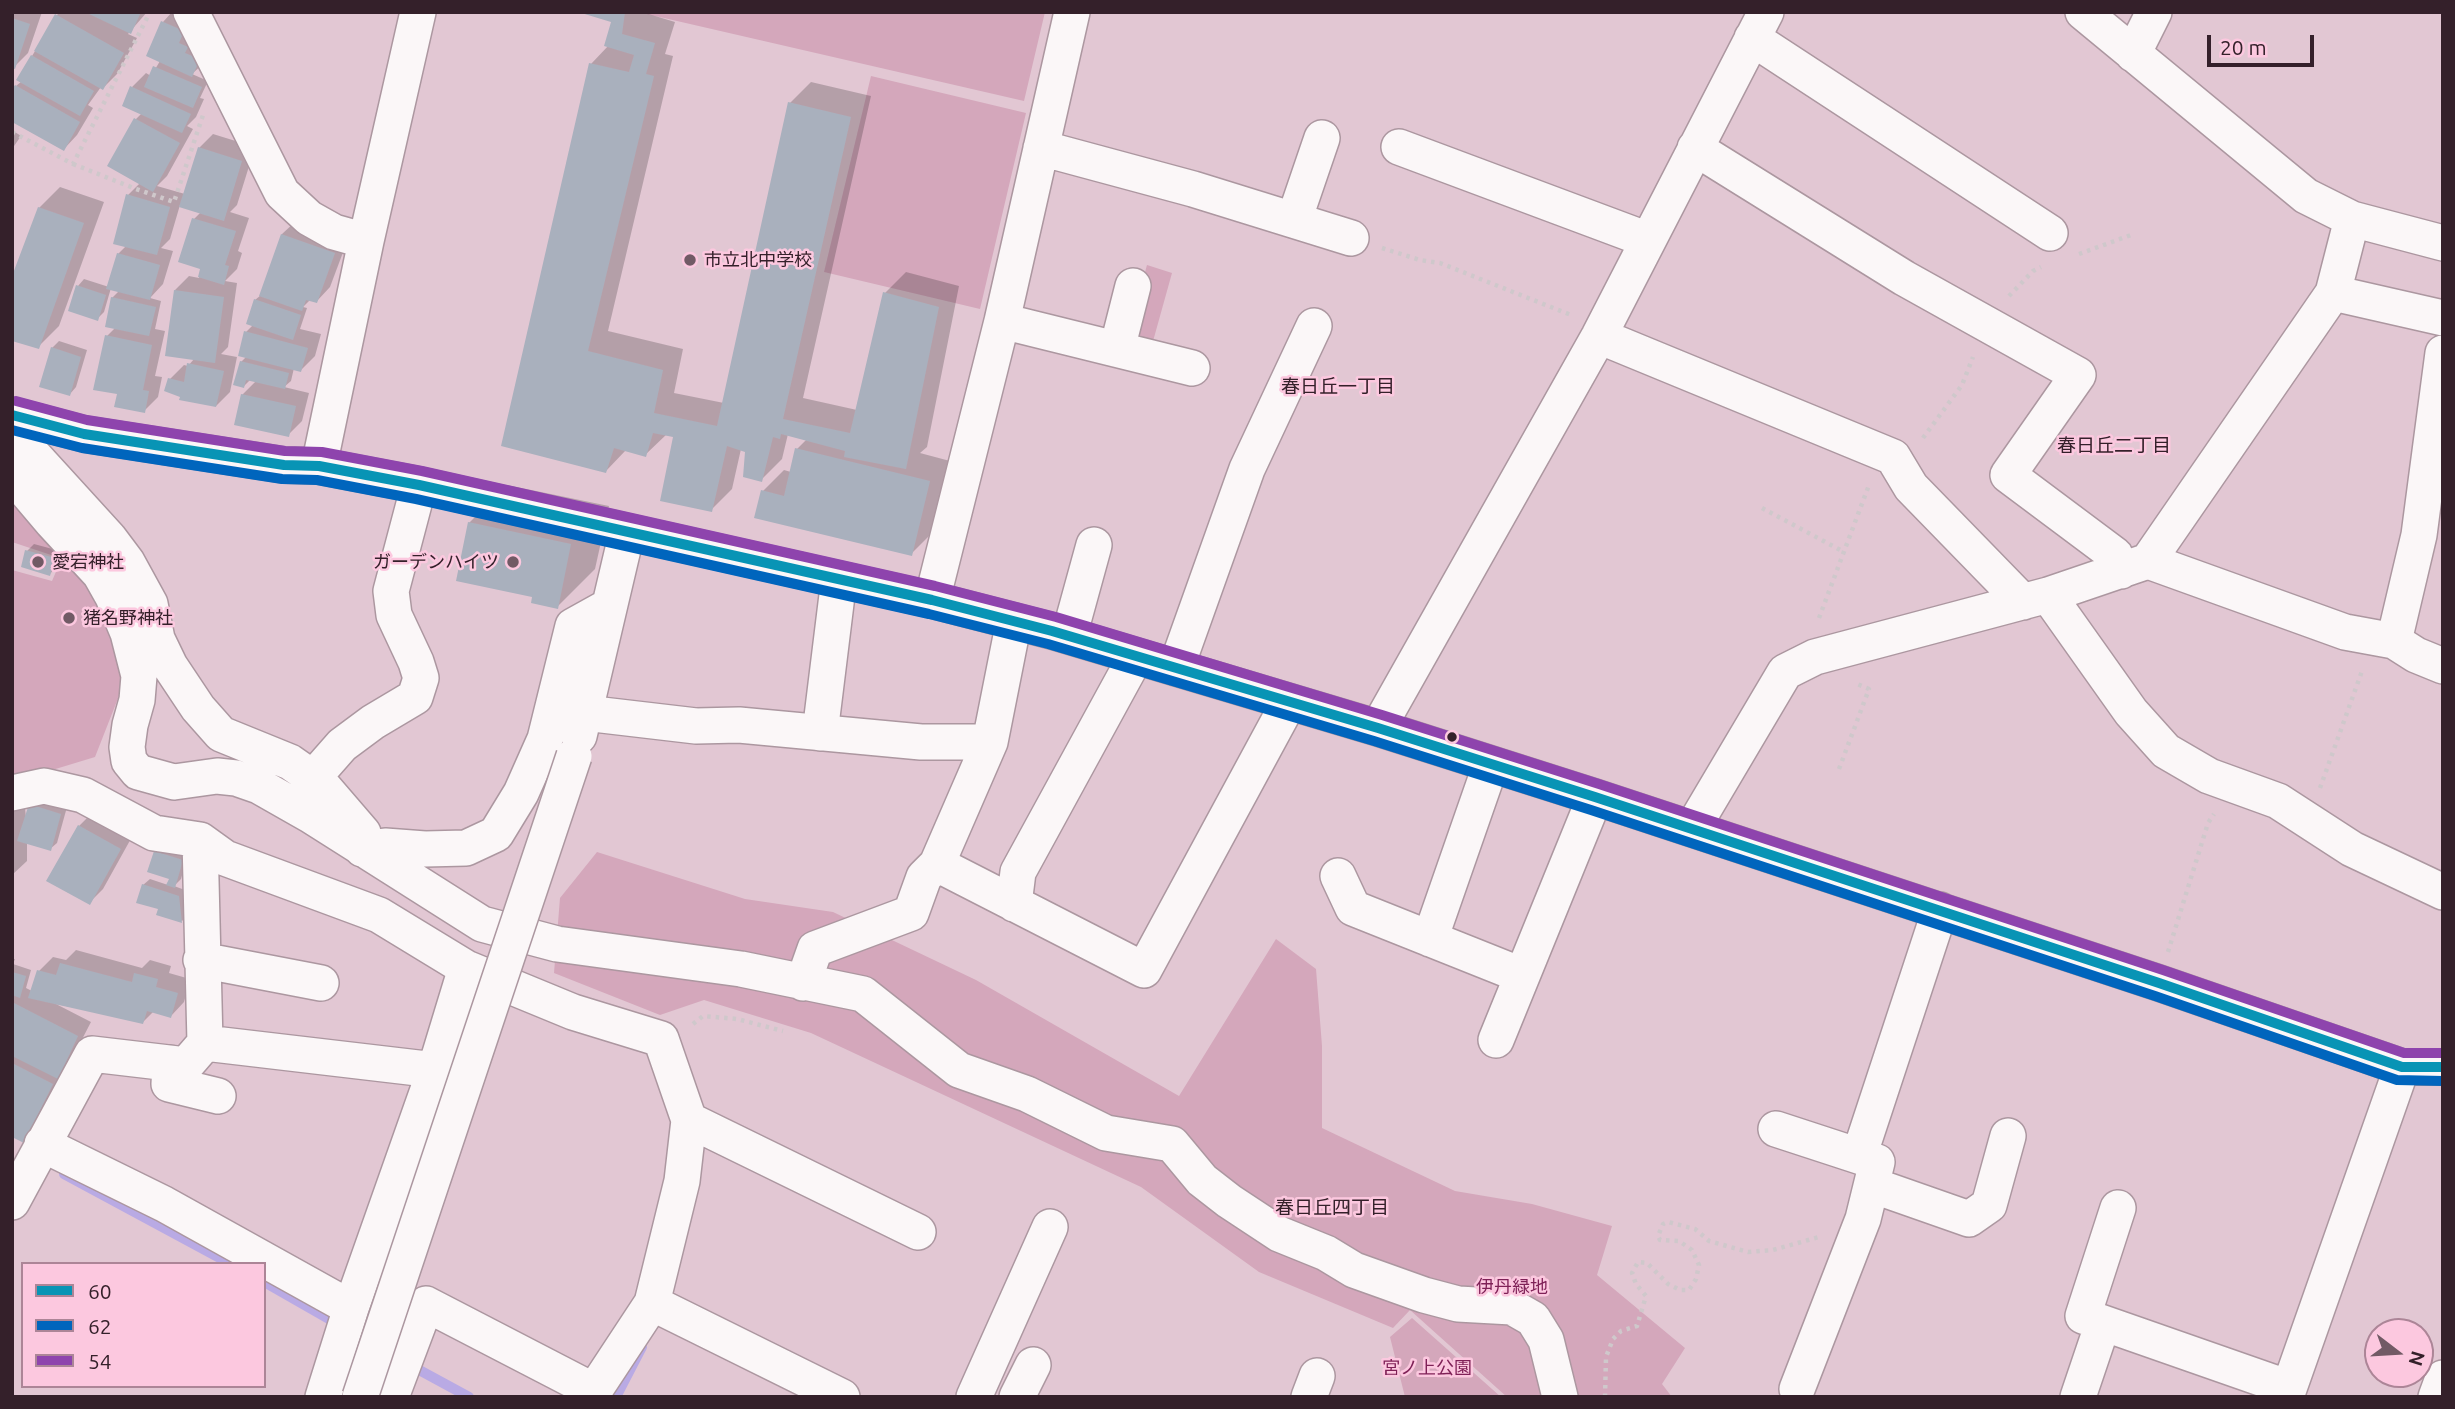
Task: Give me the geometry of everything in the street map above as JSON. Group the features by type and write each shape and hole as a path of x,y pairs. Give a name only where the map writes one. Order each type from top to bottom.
{"street":[{"path":"191,12 282,193 309,218 334,232 366,241"},
{"path":"319,466 418,12"},
{"path":"932,600 1002,321 1072,12"},
{"path":"2083,12 2306,196 2352,219 2439,233"},
{"path":"2133,54 2154,12"},
{"path":"1378,728 1601,332 1759,25 2050,233"},
{"path":"1294,220 1322,138"},
{"path":"1399,147 1648,240"},
{"path":"1041,148 1193,189 1351,239"},
{"path":"1695,148 1904,278 2078,374 2008,475 2115,555 2135,566 2346,632 2384,639 2443,666"},
{"path":"1692,829 1785,672 1815,657 2036,598 2135,566 2333,293 2352,219"},
{"path":"1117,349 1133,286"},
{"path":"2333,293 2443,318"},
{"path":"1002,321 1192,368"},
{"path":"1176,668 1247,469 1314,326"},
{"path":"1601,332 1893,457 1911,487 2036,598 2130,712 2166,751 2209,776 2278,802 2352,849 2443,892"},
{"path":"2384,639 2419,535 2443,353"},
{"path":"16,442 83,434 284,465 319,466 419,485 932,600 1014,621 1378,728 1595,797 2159,983 2402,1067 2443,1068"},
{"path":"16,442 109,538 127,562 150,604 157,639 170,666 198,708 221,734 290,762 313,778 363,833 362,849"},
{"path":"16,442 19,483 100,575 113,597 128,633 139,676 137,701 127,747 129,761 138,772 174,782 217,776 236,778 259,786 482,923 557,944 741,969 863,994 959,1070 1027,1094 1106,1133 1172,1144 1202,1180 1279,1234 1354,1269 1424,1295 1458,1304 1512,1307 1533,1319 1546,1340 1559,1397"},
{"path":"313,778 342,745 373,722 415,697 421,678 394,615 391,591 419,485"},
{"path":"360,1397 574,757 627,532"},
{"path":"1060,633 1094,544"},
{"path":"820,733 839,579"},
{"path":"362,849 385,846 466,848 496,834 520,793 545,739 573,626 609,606"},
{"path":"803,983 815,949 911,913 924,877 937,864 990,742 1014,621"},
{"path":"1014,904 1018,872 1136,656"},
{"path":"937,864 1144,970 1289,702"},
{"path":"585,713 696,726 738,725 921,743 990,742"},
{"path":"1430,939 1491,764"},
{"path":"12,793 44,786 83,795 154,833 200,840 225,858 379,915 466,968 573,1012 662,1039 689,1120 682,1181 653,1303 594,1391 426,1304 391,1397"},
{"path":"1496,1040 1595,797"},
{"path":"12,1202 92,1054 186,1065 205,1043 200,840"},
{"path":"1338,876 1353,908 1521,975"},
{"path":"1812,1371 1858,1231 1865,1171 1940,910"},
{"path":"201,960 321,983"},
{"path":"323,1397 351,1308 435,1070 466,968"},
{"path":"205,1043 435,1070"},
{"path":"170,1063 169,1084 218,1096"},
{"path":"2118,1208 2083,1316 2287,1392 2402,1067"},
{"path":"689,1120 918,1232"},
{"path":"1776,1129 1969,1219 1989,1205 2008,1136"},
{"path":"41,1144 164,1204 351,1308"},
{"path":"974,1397 1025,1260 1050,1227"},
{"path":"653,1303 842,1397"},
{"path":"2078,1397 2104,1323"},
{"path":"1017,1397 1033,1365"},
{"path":"2437,1397 2443,1378"}],"path":[{"path":"73,164 150,12"},
{"path":"12,132 73,164 174,202 218,68"},
{"path":"1351,239 1420,260 1440,263 1601,332"},
{"path":"1762,508 1844,552"},
{"path":"2308,822 2384,639"},
{"path":"2159,983 2208,823 2236,786"},
{"path":"663,1045 703,1016 737,1019 783,1031"},
{"path":"1605,1397 1606,1357 1613,1339 1621,1331 1637,1326 1646,1296 1636,1284 1632,1273 1638,1262 1647,1263 1668,1284 1680,1290 1689,1290 1696,1279 1699,1265 1692,1250 1679,1241 1660,1240 1658,1236 1663,1224 1668,1222 1695,1229 1709,1241 1748,1252 1773,1250 1835,1233 1858,1231"}],"green space":[{"path":"638,12 1045,12 1024,101"},
{"path":"871,76 1026,113 980,309 824,272"},
{"path":"1147,265 1172,273 1150,352 1128,333"},
{"name":"猪名野神社","path":"12,490 96,589 126,678 95,757 12,779 12,570 52,581 58,567 57,557 12,542"},
{"name":"伊丹緑地","path":"597,852 745,899 833,912 976,980 1179,1096 1276,939 1316,969 1322,1046 1322,1128 1455,1191 1532,1204 1612,1226 1597,1275 1685,1348 1662,1384 1672,1397 1507,1397 1410,1310 1393,1328 1259,1272 1141,1187 811,1033 704,1000 660,1015 554,973 560,898"},
{"name":"宮ノ上公園","path":"1412,1318 1501,1397 1405,1397 1390,1337"}],"building":[{"path":"85,12 141,12 131,34"},
{"path":"578,12 625,12 622,34 655,43 646,74 654,76 588,351 663,370 654,413 717,426 788,102 851,117 783,419 850,433 883,292 939,307 906,469 844,457 845,451 781,434 780,439 773,437 762,482 743,477 745,452 727,446 712,512 660,501 673,437 653,433 646,457 614,448 606,473 501,446 589,63 629,72 634,55 604,46 611,22"},
{"path":"55,14 124,53 103,90 34,51"},
{"path":"12,18 30,24 15,69 12,68"},
{"path":"161,21 184,31 179,43 188,47 185,53 200,59 192,77 146,56"},
{"path":"31,55 94,91 80,116 16,80"},
{"path":"153,66 202,87 193,108 144,87"},
{"path":"15,85 80,122 64,151 12,122 12,89"},
{"path":"130,86 191,114 182,133 122,106"},
{"path":"134,118 180,143 153,192 107,166"},
{"path":"198,147 242,161 224,221 179,207"},
{"path":"126,194 170,207 157,255 113,244"},
{"path":"38,207 84,223 39,349 12,341 12,276"},
{"path":"192,218 236,231 225,265 229,266 224,285 198,277 200,269 178,262"},
{"path":"281,234 335,253 317,303 306,300 302,311 259,296"},
{"path":"117,253 160,265 150,300 106,289"},
{"path":"76,285 106,295 98,321 68,311"},
{"path":"174,290 224,297 215,363 165,356"},
{"path":"111,297 156,307 149,336 105,327"},
{"path":"254,299 301,315 293,340 246,324"},
{"path":"244,331 308,348 301,372 238,356"},
{"path":"105,335 152,345 143,390 149,391 145,413 114,407 117,394 93,390"},
{"path":"51,347 81,357 70,396 39,387"},
{"path":"240,361 289,373 285,389 246,380 244,388 233,385"},
{"path":"187,363 224,371 216,407 179,400 180,397 164,391 168,378 184,382"},
{"path":"241,394 296,406 289,437 234,425"},
{"path":"795,448 930,481 912,556 754,518 761,490 784,496"},
{"name":"ガーデンハイツ","path":"468,522 571,544 558,609 531,603 532,597 456,581"},
{"name":"愛宕神社","path":"25,550 55,558 50,576 21,567"},
{"path":"29,804 61,814 51,851 17,841"},
{"path":"78,825 121,849 90,905 46,881"},
{"path":"154,851 183,860 175,888 166,885 169,879 147,872"},
{"path":"142,884 179,896 182,923 156,915 158,909 136,903"},
{"path":"60,963 132,982 134,973 158,979 156,987 178,993 171,1018 147,1011 143,1024 28,998 37,970 56,975"},
{"path":"12,972 26,976 20,998 12,995"},
{"path":"12,1002 78,1036 58,1079 12,1056"},
{"path":"12,1063 53,1084 24,1143 12,1137"}],"waterway":[{"path":"64,1174 227,1262"},
{"path":"266,1283 341,1326"},
{"path":"616,1397 642,1347"},
{"path":"410,1365 469,1397"}],"transit line":[{"name":"54","path":"16,401 87,420 285,451 322,452 422,471 935,586 1056,617 1382,715 1599,784 2163,970 2404,1053 2443,1053"},
{"name":"60","path":"12,415 84,434 284,465 319,466 419,485 932,600 1052,631 1378,728 1595,797 2159,983 2402,1067 2443,1067"},
{"name":"62","path":"12,430 82,448 282,479 317,480 416,499 929,614 1048,644 1374,741 1591,810 2155,996 2397,1080 2443,1081"}],"place":[{"name":"市立北中学校","path":"690,260"},
{"name":"愛宕神社","path":"38,562"},
{"name":"ガーデンハイツ","path":"513,562"},
{"name":"猪名野神社","path":"69,618"}],"district":[{"name":"春日丘一丁目","path":"1338,387"},
{"name":"春日丘二丁目","path":"2114,446"},
{"name":"春日丘四丁目","path":"1332,1208"}]}
